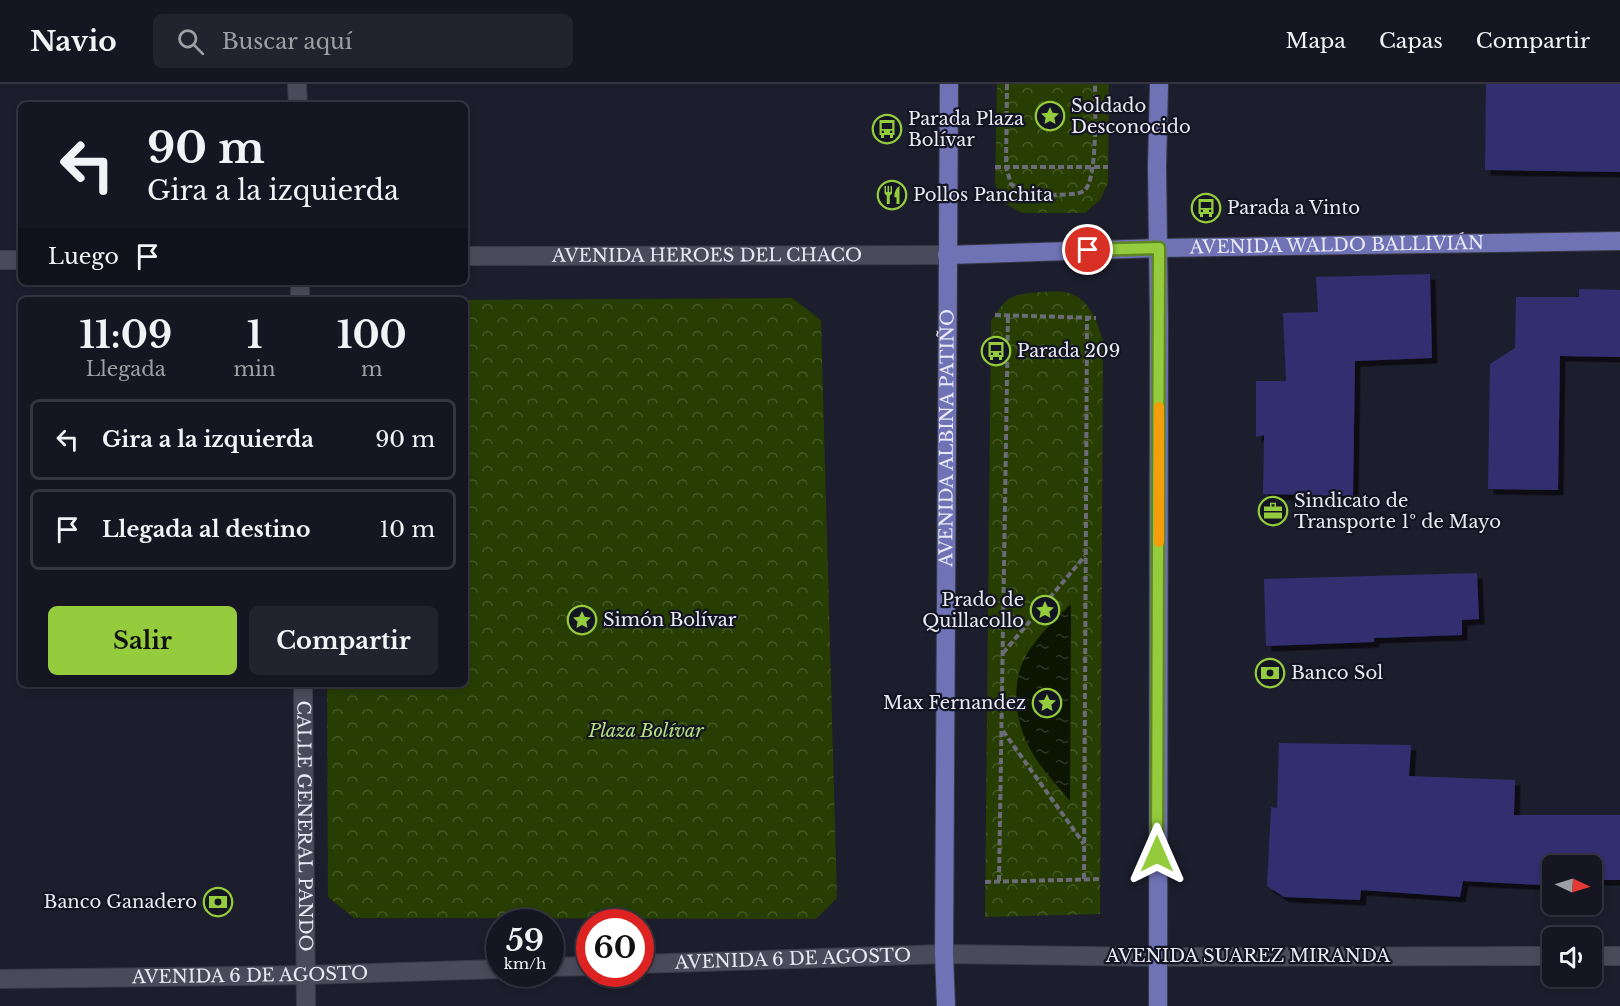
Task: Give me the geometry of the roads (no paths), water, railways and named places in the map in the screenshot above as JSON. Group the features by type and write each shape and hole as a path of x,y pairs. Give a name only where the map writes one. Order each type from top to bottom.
{"main road":[{"path":"297,84 297,102"},
{"name":"AVENIDA ALBINA PATIÑO","path":"946,1006 944,954 949,84"},
{"path":"1158,1006 1156,957 1159,84"},
{"name":"AVENIDA WALDO BALLIVIÁN","path":"947,255 1159,248 1620,241"},
{"name":"AVENIDA HEROES DEL CHACO","path":"468,256 947,255"},
{"path":"0,260 18,260"},
{"name":"CALLE GENERAL PANDO","path":"303,687 306,1006"},
{"name":"AVENIDA SUAREZ MIRANDA","path":"944,954 1156,957 1542,956"},
{"name":"AVENIDA 6 DE AGOSTO","path":"654,964 944,954"},
{"path":"1602,956 1620,956"},
{"name":"AVENIDA 6 DE AGOSTO","path":"0,979 305,975 486,969"}],"water":[{"path":"1071,604 1070,801 1041,766 1027,743 1018,717 1016,690 1022,664 1028,652"}],"place":[{"name":"Soldado Desconocido","path":"1050,116"},
{"name":"Parada Plaza Bolívar","path":"887,129"},
{"name":"Pollos Panchita","path":"892,195"},
{"name":"Parada a Vinto","path":"1206,208"},
{"name":"Parada 209","path":"996,351"},
{"name":"Sindicato de Transporte 1º de Mayo","path":"1273,511"},
{"name":"Prado de Quillacollo","path":"1045,610"},
{"name":"Simón Bolívar","path":"582,620"},
{"name":"Banco Sol","path":"1270,673"},
{"name":"Max Fernandez","path":"1047,703"},
{"name":"Banco Ganadero","path":"218,902"}],"park label":[{"name":"Plaza Bolívar","path":"646,731"}]}
